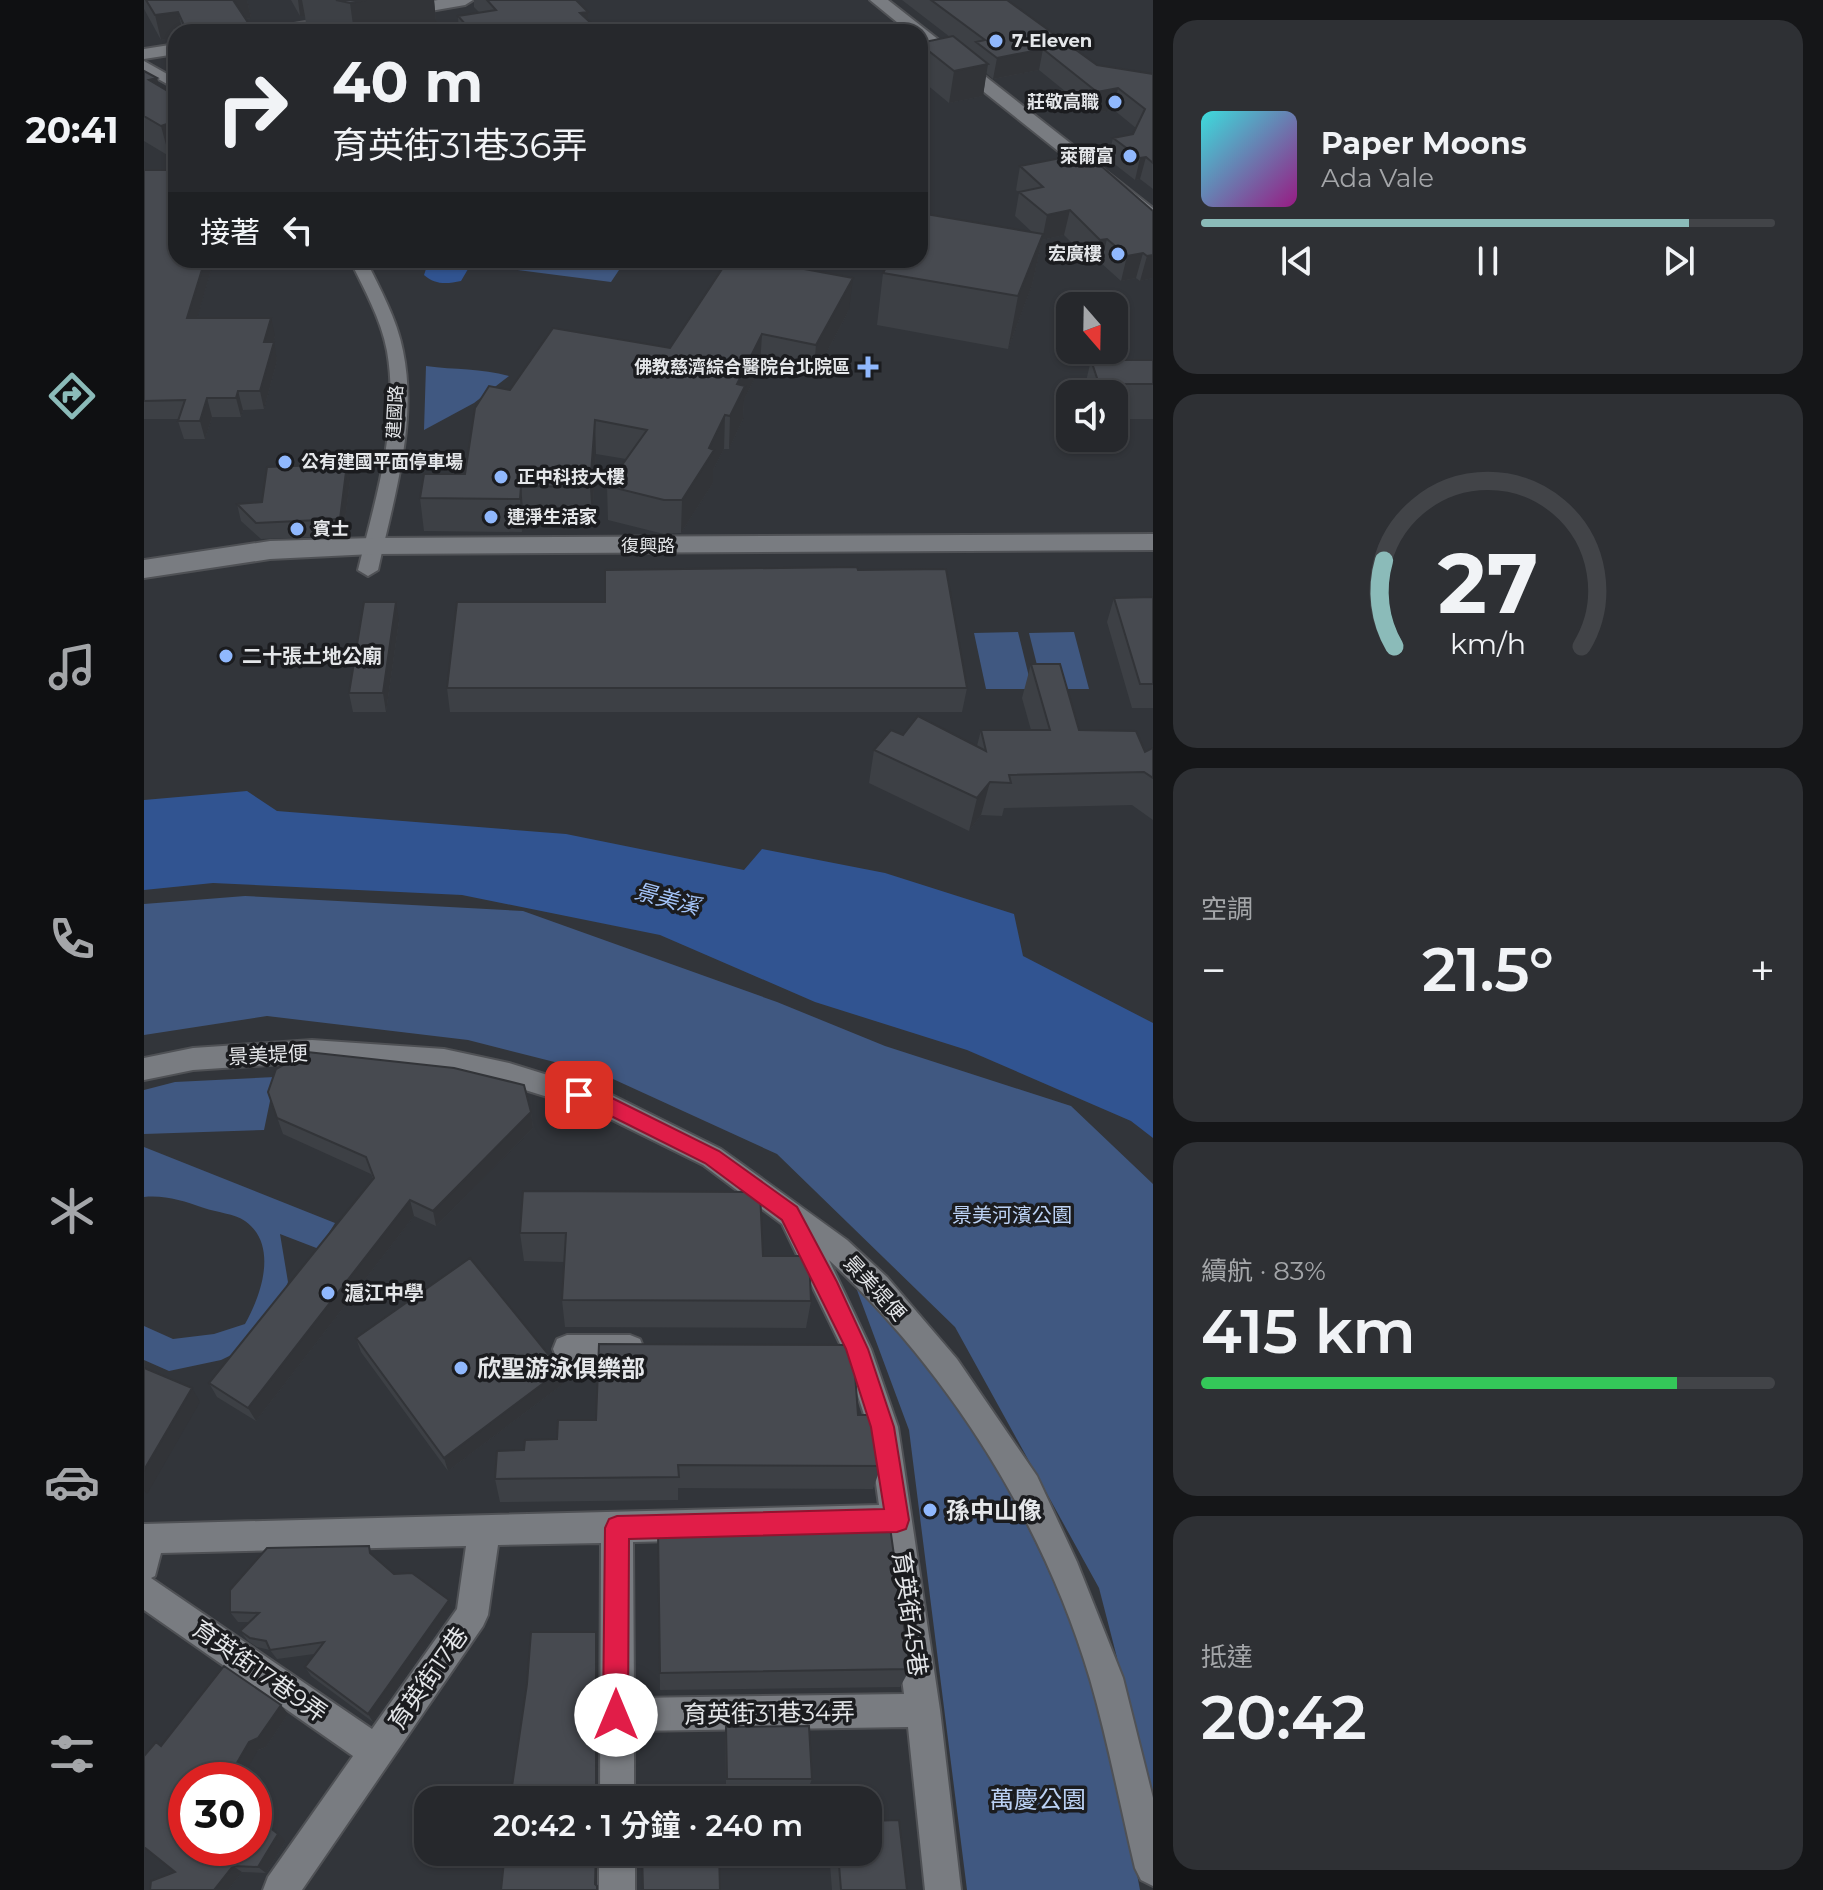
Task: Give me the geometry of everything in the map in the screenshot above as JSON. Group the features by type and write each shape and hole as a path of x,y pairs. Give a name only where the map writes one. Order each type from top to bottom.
{"main road":[{"name":"復興路","path":"144,587 206,576 308,568 371,558 1153,542"},
{"name":"復興路","path":"144,569 270,550 371,558 1153,561"}],"street":[{"path":"322,24 465,0"},
{"path":"878,0 909,24"},
{"path":"928,39 1153,217"},
{"path":"144,54 168,50"},
{"path":"144,65 168,80"},
{"name":"建國路","path":"362,268 390,329 398,396 393,446 371,558"},
{"name":"景美堤便","path":"144,1069 193,1059 312,1051 444,1060 509,1074 603,1103 712,1157 837,1249 877,1286 947,1369 1026,1487 1066,1573 1106,1678 1153,1868"},
{"path":"721,1199 779,1206"},
{"name":"育英街45巷","path":"779,1206 830,1289 842,1349 883,1427 923,1710 943,1890"},
{"path":"567,1349 659,1349"},
{"path":"146,1552 484,1530 897,1520"},
{"path":"617,1528 617,1786"},
{"name":"育英街17巷","path":"281,1890 472,1615 484,1530"},
{"name":"育英街17巷9弄","path":"144,1591 376,1752"},
{"name":"育英街31巷34弄","path":"616,1715 923,1710"},
{"path":"617,1866 617,1890"}],"green space":[{"path":"502,268 620,268 611,282"},
{"path":"426,366 509,376 474,403 424,430"},
{"path":"1018,632 1032,689 986,689 974,633"},
{"path":"1074,632 1089,689 1043,689 1029,633"},
{"name":"景美河濱公園","path":"245,896 523,911 777,1002 885,1046 1071,1106 1153,1184 1153,1797 1099,1588 955,1327 777,1154 602,1074 468,1040 267,1016 144,1035 144,904"},
{"path":"275,1077 264,1130 144,1134 144,1090 175,1082"},
{"path":"144,1147 335,1223 319,1249 280,1234 288,1282 275,1315 248,1347 221,1360 169,1371 144,1360 144,1326 173,1339 214,1334 245,1324 257,1299 264,1271 262,1243 245,1221 236,1217 174,1199 144,1197"},
{"name":"萬慶公園","path":"854,1282 947,1393 998,1472 1042,1556 1082,1651 1105,1717 1140,1890 967,1890 909,1430"}],"water":[{"path":"426,268 469,268 461,281 451,283 432,281 424,275"},
{"name":"景美溪","path":"247,791 277,811 566,834 744,870 762,849 885,873 1014,914 1023,956 1153,1023 1153,1138 1131,1121 967,1050 815,1002 660,935 462,895 213,883 144,890 144,800"}],"building":[{"path":"146,0 233,0 249,24 183,24 178,12 155,15"},
{"path":"336,0 366,0 350,3"},
{"path":"487,0 576,0 588,12 580,13 592,24 465,24 458,16 496,10"},
{"path":"931,0 1007,0 1097,65 1153,74 1153,163 1146,157 1140,158 1113,138 1133,134 1145,109 1118,88 1097,92 1043,49 997,58 976,42 985,40"},
{"path":"953,36 988,64 954,71 928,50 928,41"},
{"path":"144,71 157,78 149,80 168,91 168,124 161,126 144,116"},
{"path":"1076,155 1085,160 1092,158 1153,211 1153,255 1127,256 1107,239 1100,240 1070,210 1047,215 1019,192 1043,187 1020,166"},
{"path":"144,170 168,170 168,268 203,268 187,318 271,318 264,342 274,342 260,391 238,391 236,398 207,398 200,421 178,421 185,400 144,401"},
{"path":"928,214 1043,234 1018,296 883,273 886,268 928,268"},
{"path":"723,268 799,268 853,278 816,345 762,334 737,384 745,386 730,416 725,415 709,448 714,450 682,500 664,500 607,486 647,430 595,420 590,487 521,486 520,499 420,498 424,474 465,474 475,408 489,386 510,390 553,328 670,348"},
{"path":"1153,360 1153,384 1098,380 1092,364"},
{"path":"347,464 340,519 256,523 237,504 262,502 267,467"},
{"path":"857,567 858,570 946,569 967,688 447,688 457,602 605,602 605,570"},
{"path":"1153,597 1153,684 1140,684 1114,598"},
{"path":"364,602 396,602 383,693 349,693"},
{"path":"1031,664 1060,664 1079,730 1136,731 1145,752 1153,748 1153,778 1144,772 1009,775 1011,783 990,782 977,798 874,750 891,730 903,735 918,716 986,751 981,730 1050,730"},
{"path":"307,1052 454,1068 524,1085 531,1112 433,1211 410,1200 248,1408 209,1383 374,1178 366,1157 277,1118 268,1092 276,1069"},
{"path":"523,1191 760,1192 763,1256 809,1256 811,1301 562,1300 566,1233 520,1233"},
{"name":"欣聖游泳俱樂部","path":"470,1258 561,1370 444,1458 356,1338"},
{"path":"599,1344 853,1345 858,1415 874,1415 881,1466 678,1465 679,1477 495,1479 497,1451 524,1450 525,1440 557,1439 558,1420 596,1420"},
{"path":"144,1368 192,1388 144,1470"},
{"path":"890,1527 910,1669 660,1673 658,1530"},
{"path":"369,1546 370,1553 394,1574 412,1573 449,1600 368,1714 305,1667 324,1642 270,1650 266,1641 250,1638 240,1631 259,1613 230,1612 230,1590 267,1548"},
{"path":"531,1632 596,1632 596,1786 512,1786"},
{"path":"224,1666 281,1705 258,1738 249,1742 237,1762 168,1762 168,1866 233,1866 214,1890 150,1890 151,1881 175,1872 144,1847 144,1756 156,1742 161,1746"},
{"path":"809,1726 812,1779 727,1779 726,1727"},
{"path":"899,1820 907,1890 841,1890 839,1866 882,1866 882,1821"},
{"path":"272,1829 278,1834 272,1844"},
{"path":"504,1866 596,1866 597,1890 501,1890"},
{"path":"642,1866 719,1866 720,1890 643,1890"}],"place":[{"name":"7-Eleven","path":"996,41"},
{"name":"莊敬高職","path":"1115,102"},
{"name":"萊爾富","path":"1130,156"},
{"name":"宏廣樓","path":"1118,254"},
{"name":"佛教慈濟綜合醫院台北院區","path":"868,367"},
{"name":"公有建國平面停車場","path":"285,462"},
{"name":"正中科技大樓","path":"501,477"},
{"name":"連淨生活家","path":"491,517"},
{"name":"賓士","path":"297,529"},
{"name":"二十張土地公廟","path":"226,656"},
{"name":"滬江中學","path":"328,1293"},
{"name":"欣聖游泳俱樂部","path":"461,1368"},
{"name":"孫中山像","path":"930,1510"}],"route":[{"path":"579,1095 603,1103 712,1157 790,1213 857,1349 883,1427 897,1520 617,1528 616,1715"}]}
